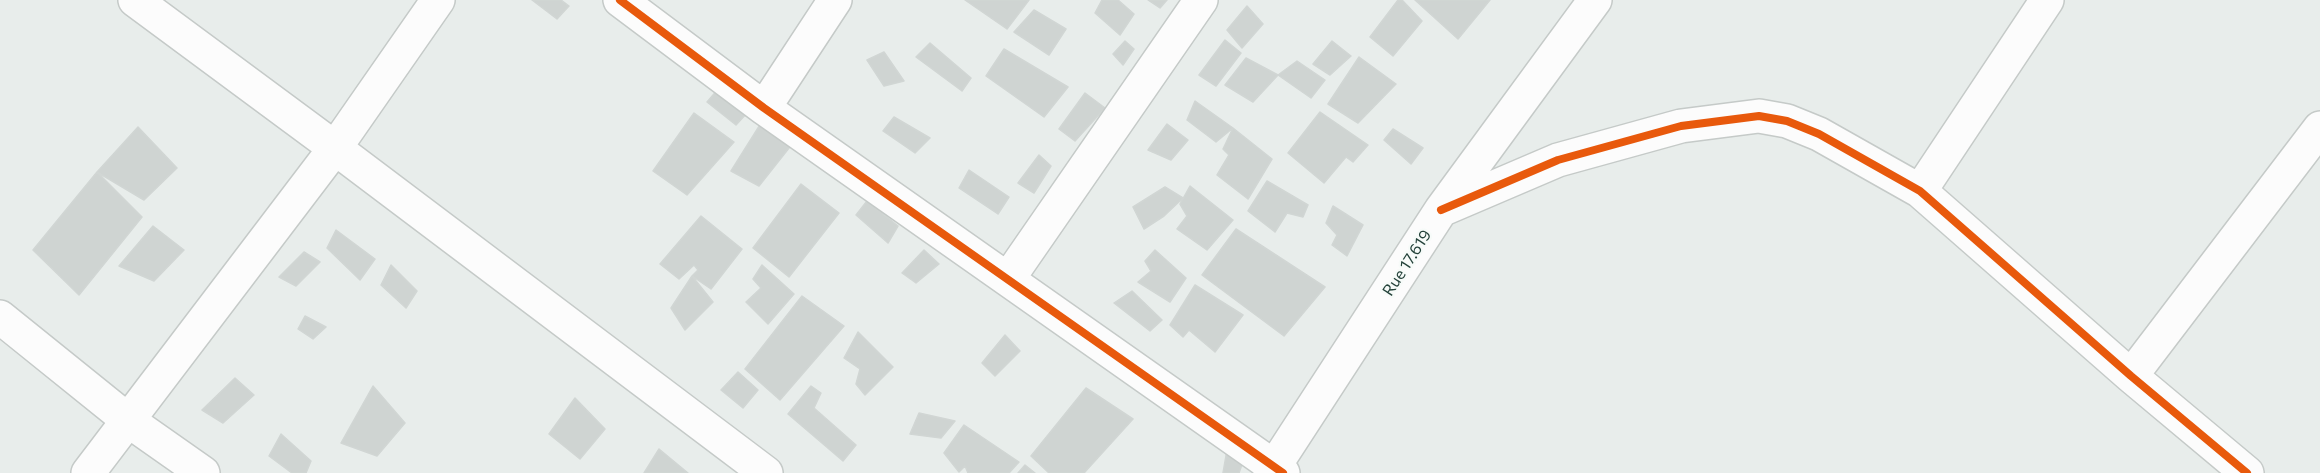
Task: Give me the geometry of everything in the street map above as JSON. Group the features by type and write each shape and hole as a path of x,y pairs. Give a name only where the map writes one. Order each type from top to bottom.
{"street":[{"path":"135,0 766,473"},
{"path":"88,473 335,148 438,0"},
{"path":"620,0 764,108 1276,471"},
{"path":"764,108 835,0"},
{"path":"1008,279 1201,0"},
{"name":"Rue 17.619","path":"1276,471 1441,210 1595,0"},
{"path":"1920,191 2047,0"},
{"path":"1441,210 1558,160 1681,126 1759,116 1787,121 1819,134 1920,191 2247,473"},
{"path":"2132,376 2320,128"},
{"path":"0,317 129,421 203,473"}],"building":[{"path":"532,0 561,0 569,6 557,19"},
{"path":"965,0 1029,0 1007,29"},
{"path":"1102,0 1118,0 1134,14 1120,35 1095,13"},
{"path":"1148,0 1167,0 1160,8"},
{"path":"1398,0 1402,0 1422,21 1393,56 1370,37"},
{"path":"1415,0 1490,0 1458,39"},
{"path":"1247,6 1263,24 1242,48 1227,30"},
{"path":"1034,10 1066,29 1049,55 1014,32"},
{"path":"1225,40 1241,53 1216,86 1199,75"},
{"path":"1125,41 1134,49 1123,65 1113,54"},
{"path":"1332,41 1351,56 1330,75 1313,64"},
{"path":"930,43 971,78 962,91 916,57"},
{"path":"1004,49 1068,87 1044,117 986,76"},
{"path":"884,52 904,81 884,86 867,60"},
{"path":"1359,57 1396,84 1358,123 1328,104"},
{"path":"1246,58 1278,75 1253,102 1225,85"},
{"path":"1297,61 1325,80 1311,98 1278,75"},
{"path":"719,88 748,112 736,125 707,102"},
{"path":"1085,93 1105,108 1075,141 1059,129"},
{"path":"1195,101 1233,128 1216,142 1187,120"},
{"path":"1320,112 1368,145 1353,162 1346,157 1324,183 1288,153"},
{"path":"694,113 734,142 687,195 653,171"},
{"path":"894,117 930,138 915,153 883,131"},
{"path":"763,120 793,143 759,186 731,171"},
{"path":"1167,124 1188,140 1171,160 1148,150"},
{"path":"138,127 177,168 144,200 97,172"},
{"path":"1233,128 1272,159 1248,199 1217,175 1229,155 1223,149"},
{"path":"1393,129 1423,148 1411,164 1384,140"},
{"path":"1039,155 1051,166 1034,193 1018,183"},
{"path":"969,170 1009,197 998,214 959,188"},
{"path":"97,172 142,217 79,295 33,250"},
{"path":"1267,181 1308,205 1303,217 1287,213 1275,232 1248,211"},
{"path":"801,184 839,213 789,277 753,248"},
{"path":"1190,186 1233,220 1207,250 1177,229 1187,216 1180,204"},
{"path":"1165,187 1183,198 1164,216 1144,229 1133,207"},
{"path":"867,201 898,226 888,243 856,215"},
{"path":"1333,206 1363,225 1347,256 1332,245 1337,235 1326,223"},
{"path":"701,216 742,249 711,289 692,276 698,270 694,265 679,279 660,264"},
{"path":"153,226 184,250 154,281 119,266"},
{"path":"1236,229 1325,287 1284,336 1202,275"},
{"path":"336,230 375,259 360,280 327,248"},
{"path":"924,250 939,264 916,283 902,273"},
{"path":"1155,250 1186,278 1170,302 1138,282 1151,271 1145,261"},
{"path":"304,252 320,262 296,286 279,277"},
{"path":"391,265 417,291 406,308 381,285"},
{"path":"762,265 794,294 768,324 746,302 761,288 753,279"},
{"path":"692,276 713,302 685,330 671,308"},
{"path":"1195,285 1243,315 1215,352 1189,330 1183,337 1170,325"},
{"path":"1132,291 1162,320 1150,331 1114,303"},
{"path":"802,296 844,326 780,400 745,369"},
{"path":"305,316 326,327 313,339 298,329"},
{"path":"858,332 893,367 865,395 856,384 860,369 844,358"},
{"path":"1005,335 1020,351 995,376 982,363"},
{"path":"738,372 758,390 743,408 721,390"},
{"path":"235,378 254,395 223,423 202,410"},
{"path":"373,386 405,423 377,456 341,443"},
{"path":"811,386 821,393 814,408 856,445 843,461 788,414"},
{"path":"1086,388 1133,419 1084,473 1049,473 1031,456"},
{"path":"575,398 605,429 580,459 549,434"},
{"path":"919,413 955,421 941,438 910,434"},
{"path":"964,425 1019,462 1009,473 968,473 965,466 959,472 944,453"},
{"path":"281,434 311,461 306,473 292,473 269,456"},
{"path":"659,449 688,473 644,473"},
{"path":"1227,450 1244,459 1239,473 1223,473"},
{"path":"1025,465 1035,473 1018,473"}],"cycle path":[{"path":"620,0 764,108 1283,473"},
{"path":"1441,210 1558,160 1681,126 1759,116 1787,121 1819,134 1920,191 2131,376 2247,473"}]}
